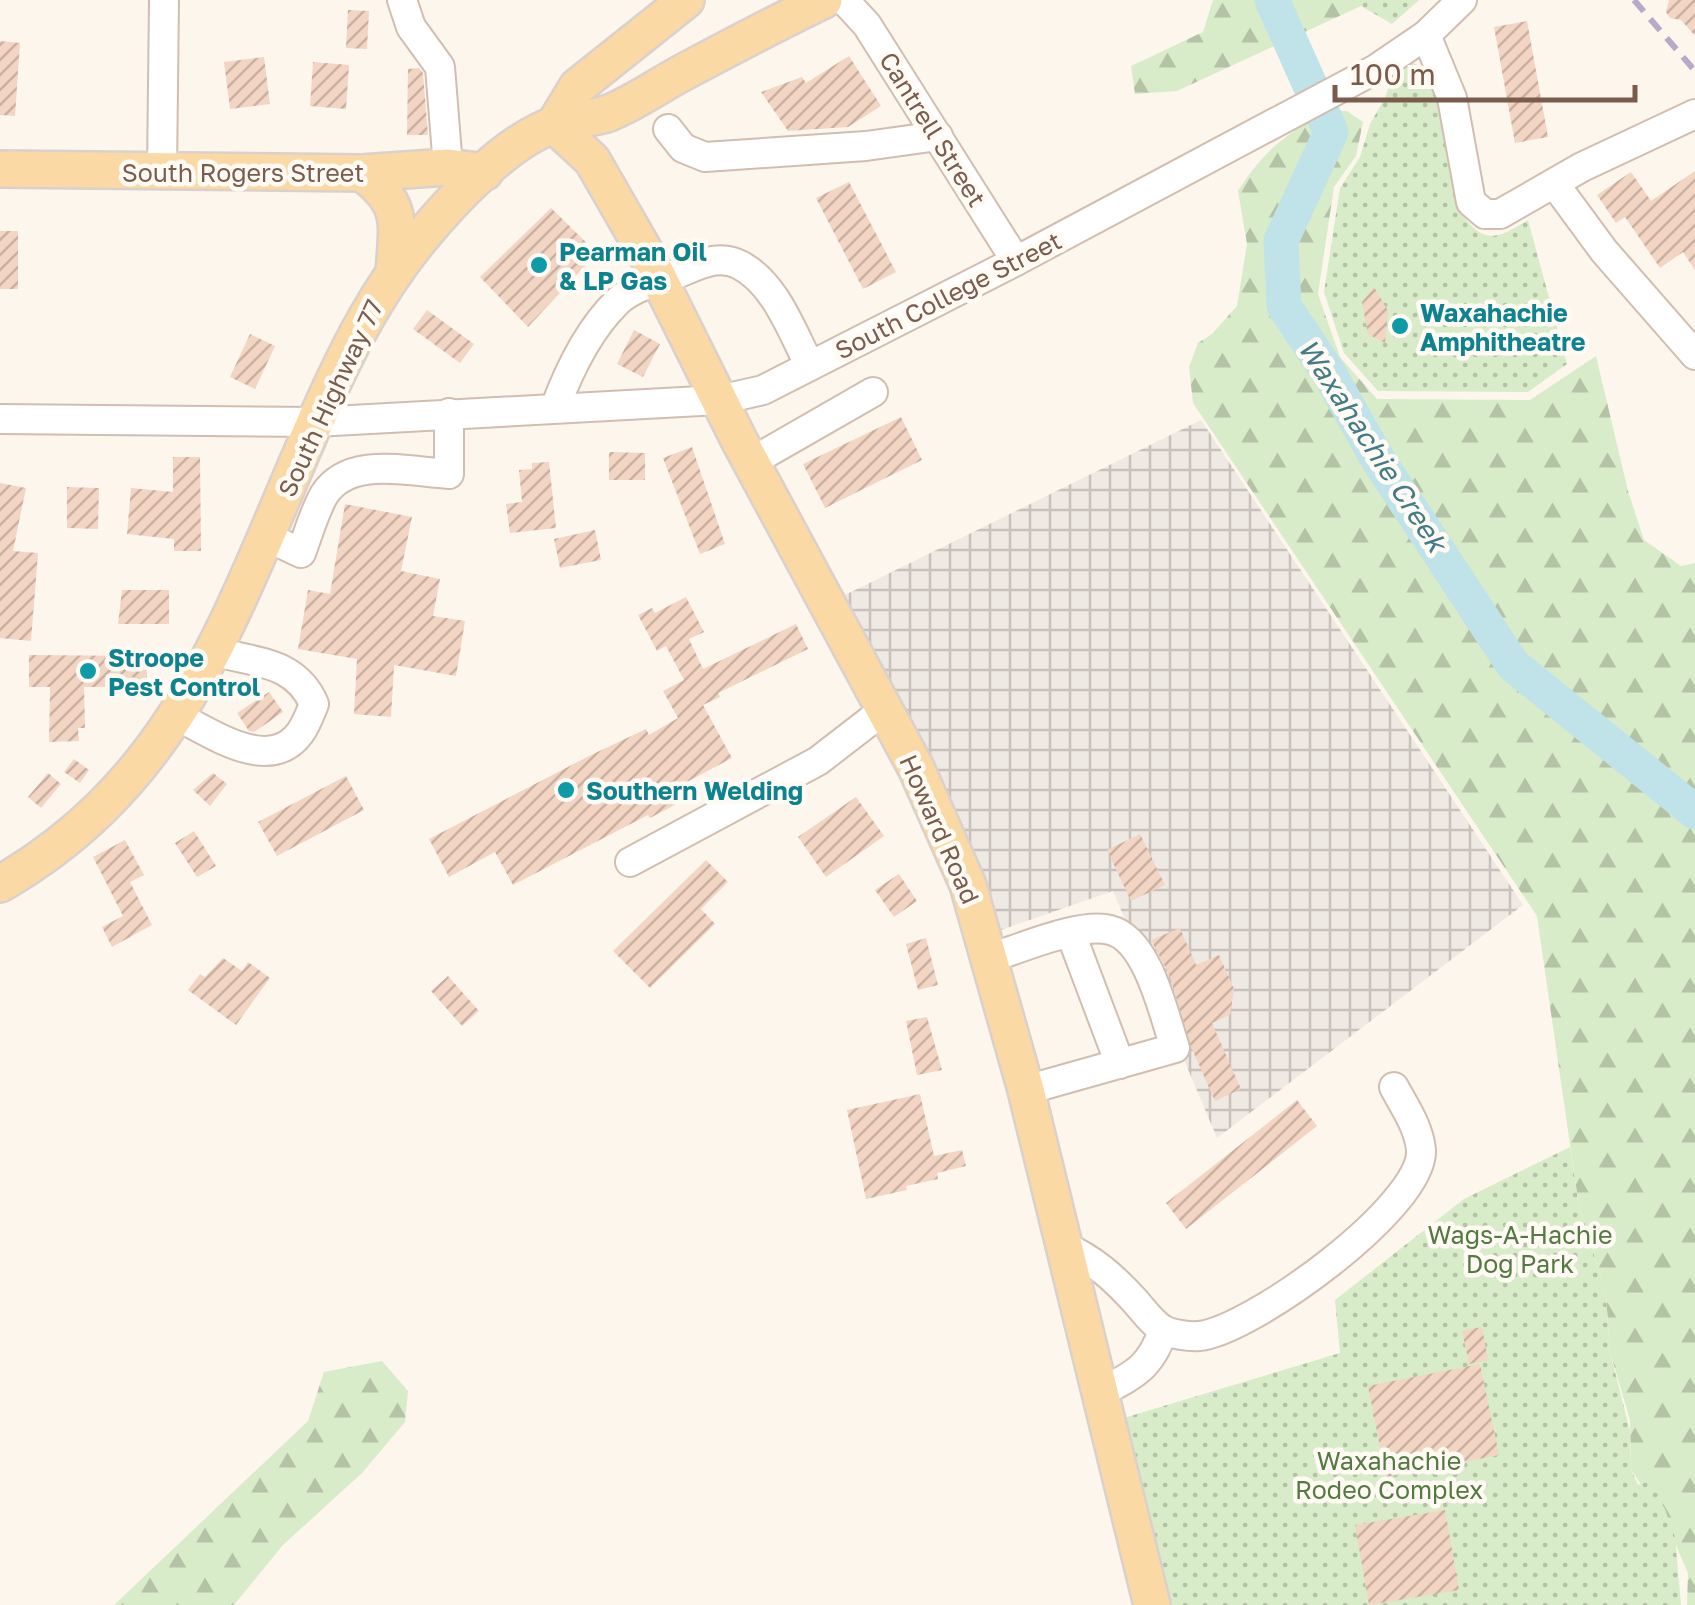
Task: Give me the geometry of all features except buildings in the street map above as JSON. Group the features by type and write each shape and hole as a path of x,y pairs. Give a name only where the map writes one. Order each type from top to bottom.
{"main road":[{"name":"South Highway 77","path":"0,884 88,822 141,766 177,716 212,651 362,322 420,238 485,172 510,151 554,125 607,114 824,0"},
{"path":"554,125 577,88 681,4"},
{"name":"Howard Road","path":"554,125 592,160 659,280 750,462 916,768 968,885 1026,1090 1152,1605"},
{"name":"South Rogers Street","path":"0,170 362,174 448,167 485,172"},
{"path":"362,174 384,190 397,214 394,273"}],"street":[{"path":"162,171 164,0"},
{"path":"402,0 412,27 440,67 448,167"},
{"name":"Cantrell Street","path":"844,0 867,26 1016,261"},
{"path":"1462,0 1426,35 1452,98 1471,202 1486,214 1500,214 1695,114"},
{"name":"South College Street","path":"0,419 315,422 720,400 762,390 1376,70 1426,35"},
{"path":"668,130 684,148 705,157 866,146 938,136"},
{"path":"1554,183 1604,251 1695,355"},
{"path":"555,408 581,350 620,299 714,259 738,264 756,275 770,292 810,366"},
{"path":"750,462 873,392"},
{"path":"265,536 301,554 323,496 351,471 449,474 449,413"},
{"path":"177,716 252,752 276,749 298,736 314,704 306,685 282,667 212,651"},
{"path":"630,862 818,760 884,710"},
{"path":"990,958 1090,928 1111,930 1124,937 1153,979 1175,1048 1026,1090"},
{"path":"1071,934 1120,1064"},
{"path":"1063,1246 1107,1271 1163,1330 1198,1336 1253,1314 1359,1240 1392,1209 1414,1176 1421,1152 1414,1122 1394,1087"},
{"path":"1100,1393 1143,1368 1155,1353 1163,1330"}],"shaded area":[{"path":"1201,420 1523,905 1217,1138 1113,891 1001,930 987,883 843,596"}],"green space":[{"path":"1213,0 1361,0 1361,6 1177,91 1135,94 1131,66 1203,32"},
{"path":"1361,0 1419,0 1392,24 1361,6"},
{"path":"1411,62 1428,70 1439,97 1462,214 1478,231 1492,236 1528,220 1567,364 1528,392 1378,391 1344,353 1324,292 1340,188 1360,157 1395,69"},
{"path":"1327,111 1347,111 1363,122 1356,156 1334,187 1318,294 1340,357 1377,399 1530,400 1596,356 1628,491 1644,540 1681,566 1695,563 1695,1605 1687,1605 1688,1573 1664,1518 1631,1470 1630,1420 1610,1352 1606,1296 1578,1200 1537,916 1193,403 1189,367 1198,343 1212,334 1237,306 1247,244 1238,191 1276,145"},
{"name":"Waxahachie Rodeo Complex","path":"1570,1147 1578,1200 1606,1296 1610,1352 1630,1431 1631,1470 1638,1485 1654,1479 1675,1537 1681,1605 1150,1605 1107,1423 1340,1353 1335,1300 1464,1199"},
{"path":"382,1361 408,1391 405,1422 362,1473 283,1545 234,1605 114,1605 308,1421 324,1372"}],"waterway":[{"name":"Waxahachie Creek","path":"1272,0 1331,132 1281,241 1284,306 1330,375 1377,458 1513,665 1695,812"}],"railway":[{"path":"1634,0 1695,71"}],"place":[{"name":"Pearman Oil & LP Gas","path":"539,265"},
{"name":"Waxahachie Amphitheatre","path":"1400,326"},
{"name":"Stroope Pest Control","path":"88,671"},
{"name":"Southern Welding","path":"566,790"}],"park label":[{"name":"Wags-A-Hachie Dog Park","path":"1520,1248"}]}
